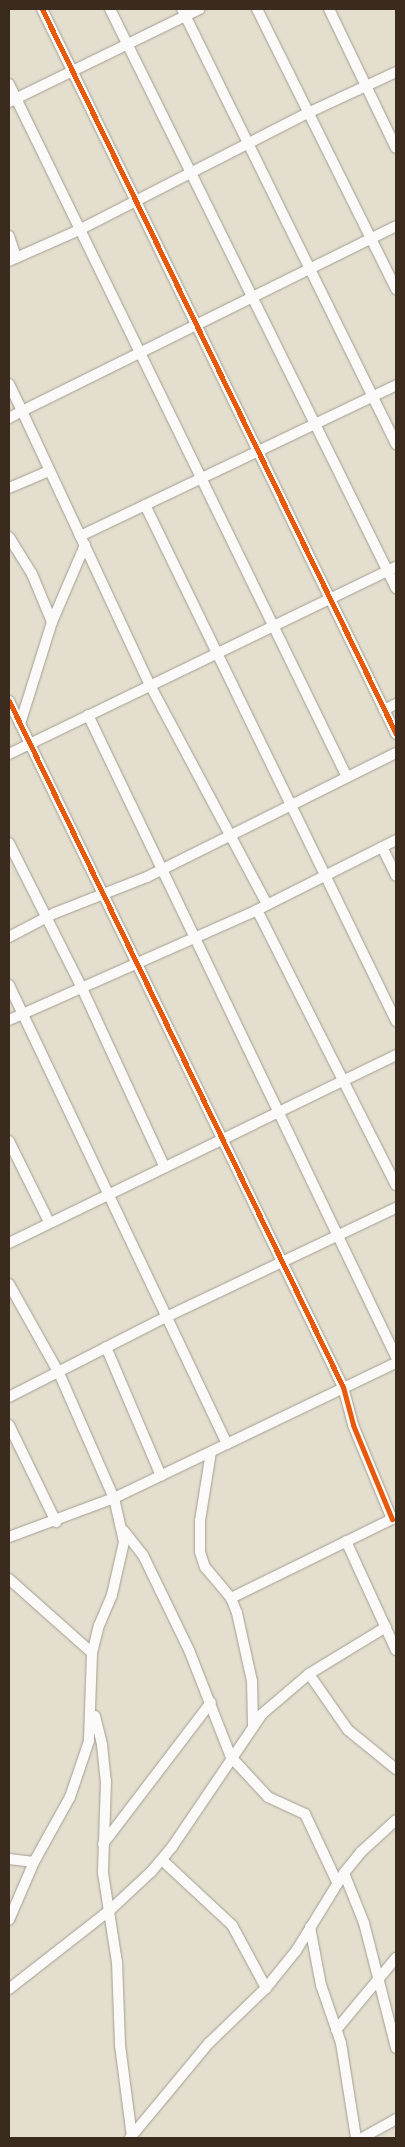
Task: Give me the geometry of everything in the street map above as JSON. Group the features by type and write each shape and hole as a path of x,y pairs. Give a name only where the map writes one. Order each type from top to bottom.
{"street":[{"path":"42,9 396,734"},
{"path":"110,9 251,298 392,569 396,588"},
{"path":"12,100 74,72 184,12 200,9"},
{"path":"257,9 310,112 396,289"},
{"path":"329,9 396,148"},
{"path":"184,12 396,444"},
{"path":"9,236 12,260 137,202 310,112 396,72"},
{"path":"9,84 12,100 140,352 347,777"},
{"path":"9,418 396,226"},
{"path":"9,384 150,684 267,904"},
{"path":"20,724 52,622 83,540 145,505 396,385"},
{"path":"9,488 50,471"},
{"path":"145,505 396,1021"},
{"path":"9,537 32,574 52,622"},
{"path":"9,754 150,684 330,601 392,569"},
{"path":"9,701 138,960 222,1142 284,1262 343,1387 353,1425 394,1518 231,1598"},
{"path":"384,710 396,704"},
{"path":"88,715 160,871 280,1112 396,1357"},
{"path":"9,937 46,916 160,871 291,803 396,753"},
{"path":"9,1020 138,960 256,910 396,840"},
{"path":"9,843 81,986 165,1168"},
{"path":"382,847 396,876"},
{"path":"256,910 346,1080 396,1185"},
{"path":"9,985 107,1195 228,1444"},
{"path":"9,1243 49,1222 222,1142 396,1055"},
{"path":"9,1141 49,1222"},
{"path":"9,1397 166,1317 339,1237 396,1208"},
{"path":"9,1284 58,1373 114,1498 124,1531 123,1553 92,1653 89,1740 81,1768 70,1797 34,1862 9,1920"},
{"path":"106,1347 161,1476"},
{"path":"9,1537 56,1522 114,1498 396,1363"},
{"path":"9,1425 56,1522"},
{"path":"211,1452 200,1521 200,1552 205,1567 231,1598 242,1630 252,1682 253,1725"},
{"path":"124,1531 143,1555 212,1702 231,1757 268,1797 305,1814 337,1882"},
{"path":"346,1541 396,1650"},
{"path":"9,1579 92,1653"},
{"path":"9,1989 108,1911 162,1860 253,1725 284,1692 309,1674 386,1628"},
{"path":"309,1674 348,1730 396,1769"},
{"path":"102,1845 212,1702"},
{"path":"91,1704 102,1745 106,1781 102,1845 108,1911 117,1962 119,2037 131,2137"},
{"path":"131,2137 209,2043 266,1988 296,1951 337,1882 360,1852 396,1820"},
{"path":"9,1859 34,1862"},
{"path":"162,1860 232,1925 266,1988"},
{"path":"344,1873 364,1923 377,1980 396,2048"},
{"path":"310,1927 321,1985 336,2030 356,2138"},
{"path":"336,2030 396,1958"},
{"path":"362,2138 396,2119"}],"cycle path":[{"path":"42,9 396,734"},
{"path":"9,701 343,1387 353,1425 392,1519"}]}
